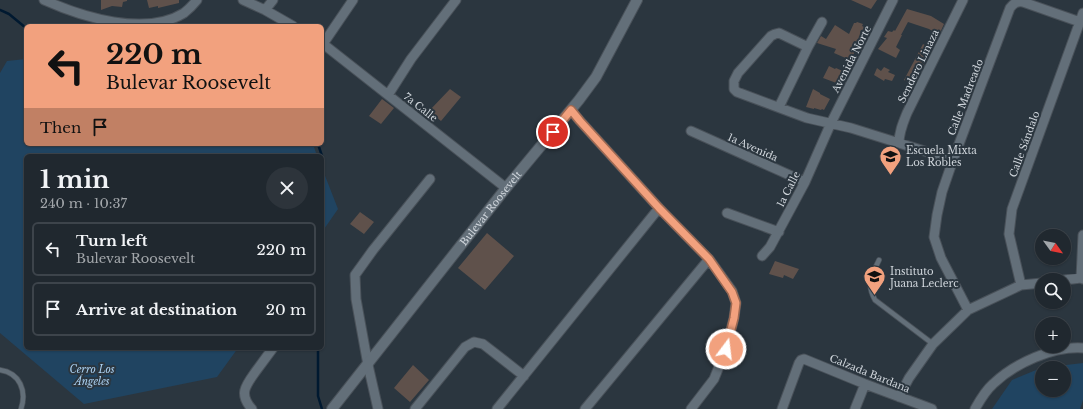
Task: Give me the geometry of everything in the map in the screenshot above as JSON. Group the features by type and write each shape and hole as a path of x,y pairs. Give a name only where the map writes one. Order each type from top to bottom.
{"main road":[{"name":"Bulevar Roosevelt","path":"332,409 506,188 571,110 596,76 637,0"}],"street":[{"path":"44,0 59,3 92,17 115,23 145,24 168,20 183,14 197,0"},
{"path":"243,0 265,10 290,24"},
{"path":"265,10 273,0"},
{"path":"324,42 353,0"},
{"path":"388,94 456,0"},
{"name":"Avenida Norte","path":"829,126 893,0"},
{"name":"Sendero Linaza","path":"899,143 899,136 907,113 963,0"},
{"name":"Calle Madreado","path":"968,310 941,258 934,237 938,207 953,160 1010,8 1018,1 1081,18"},
{"name":"Calle Sándalo","path":"1021,285 1009,234 1012,209 1081,18"},
{"path":"779,107 808,47 822,22"},
{"path":"808,47 779,33 771,36 738,73 734,81 734,89 737,92 829,126 851,128 953,160"},
{"name":"7a Calle","path":"324,44 506,188"},
{"path":"571,110 659,208 709,259 732,292 736,303 734,318 726,349 714,379 691,409"},
{"name":"1a Calle","path":"762,256 770,247 805,182 829,126"},
{"name":"1a Avenida","path":"691,132 805,182"},
{"path":"378,409 356,299 355,275 373,250 430,179"},
{"path":"497,409 659,208"},
{"path":"727,213 778,232"},
{"path":"1071,279 1082,278 1083,235"},
{"path":"585,409 709,259"},
{"path":"899,397 909,378 933,344 968,310 1021,285 1035,284"},
{"path":"416,409 465,347 474,342 483,344 524,376"},
{"path":"975,409 984,394 993,384 1004,374 1028,360 1054,351 1083,348"},
{"path":"252,409 247,403 245,396 246,385 272,350"},
{"name":"Calzada Bardana","path":"782,409 799,363 804,359 932,409"},
{"path":"855,409 865,384"}],"lane":[{"path":"879,260 870,280 871,292 875,300 933,344"},
{"path":"0,370 6,371 14,376 20,383 24,392 24,401 21,409"}],"green space":[{"name":"Cerro Los Ángeles","path":"24,59 24,146 314,146 316,154 24,154 24,350 237,350 217,377 84,404 0,333 0,73 7,61"},
{"path":"324,173 338,209 324,229"},
{"path":"1083,363 1083,400 1080,409 992,409 1012,380 1035,370 1035,397 1071,397 1071,364"}],"building":[{"path":"101,0 127,1 123,2 122,7 112,6 101,10"},
{"path":"147,0 179,0 179,3 158,8 158,6 149,8"},
{"path":"851,0 877,0 871,9"},
{"path":"907,9 931,16 944,24 939,35 929,29 908,22 896,47 900,50 896,58 878,49 887,38 884,37 888,31 895,31"},
{"path":"857,22 863,24 862,26 866,28 858,44 859,45 850,60 834,53 836,49 817,43 821,36 826,39 835,25 849,34 854,23"},
{"path":"923,44 932,49 924,65 922,64 911,84 904,80"},
{"path":"829,66 849,74 846,81 842,79 839,84 823,78"},
{"path":"884,67 890,70 888,72 895,75 892,81 885,79 884,81 874,75 877,68 881,71"},
{"path":"450,89 461,97 441,121 429,111"},
{"path":"813,89 830,99 824,110 806,107"},
{"path":"382,99 394,108 381,124 369,116"},
{"path":"360,212 374,222 364,234 350,224"},
{"path":"487,233 514,256 485,290 458,268"},
{"path":"775,261 799,269 793,279 784,275 783,278 769,274"},
{"path":"413,365 429,380 410,402 394,388"}],"waterway":[{"path":"0,10 9,14 24,26"},
{"path":"319,146 321,154"},
{"path":"318,350 318,396 322,409"}],"place":[{"name":"Escuela Mixta Los Robles","path":"890,176"},
{"name":"Instituto Juana Leclerc","path":"874,296"}],"route":[{"path":"553,132 571,110 659,208 709,259 732,292 736,303 734,318 726,349"}]}
